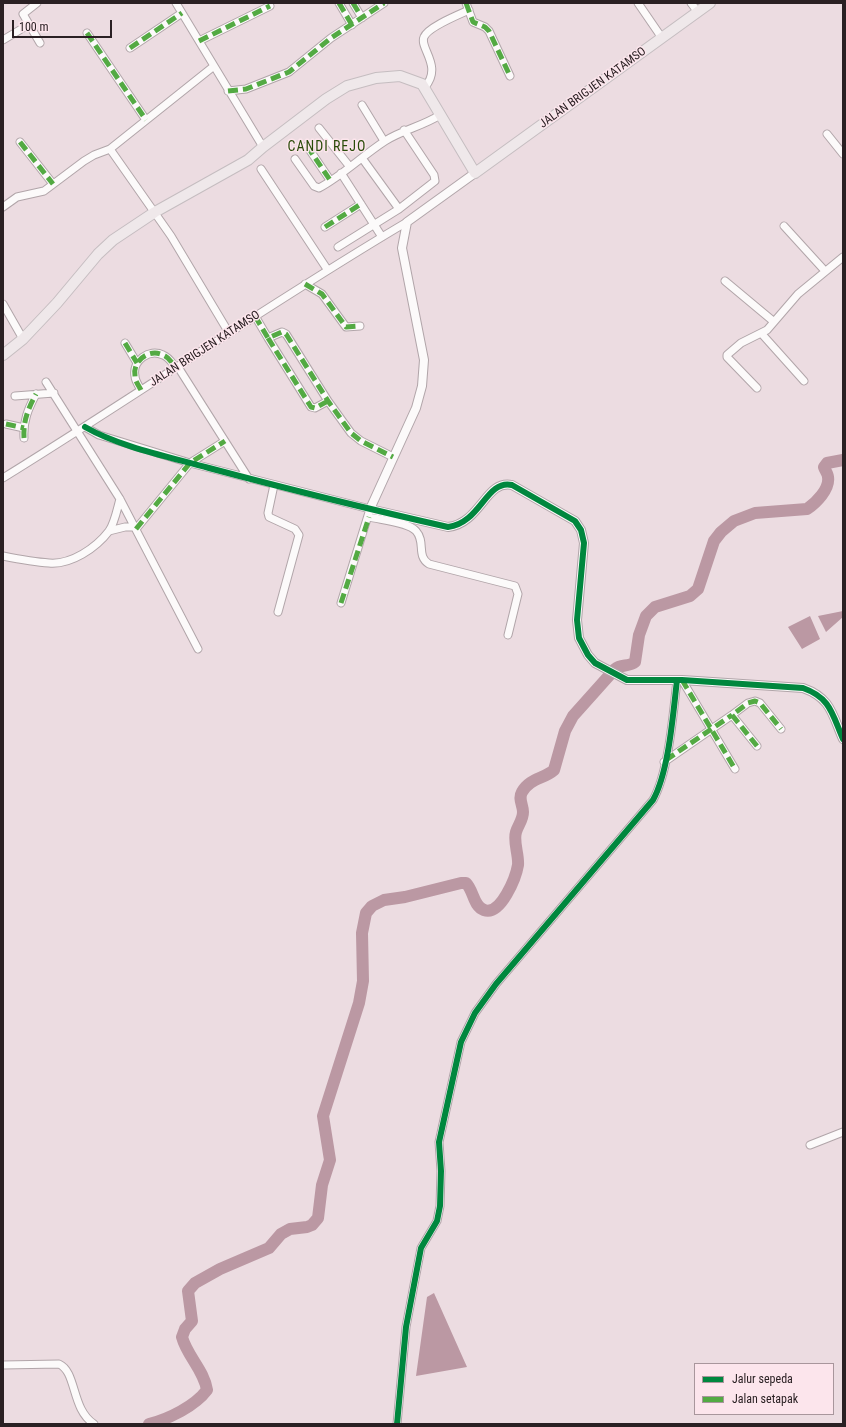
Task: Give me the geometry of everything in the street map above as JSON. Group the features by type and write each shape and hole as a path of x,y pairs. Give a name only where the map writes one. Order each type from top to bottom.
{"main road":[{"name":"JALAN BRIGJEN KATAMSO","path":"475,173 710,3"},
{"path":"3,355 23,339 106,246 155,212 238,167 326,99 347,86 376,78 400,76 415,81 425,87 475,173"}],"street":[{"path":"37,3 23,12 23,16 40,43"},
{"path":"176,3 263,147"},
{"path":"339,3 352,25"},
{"path":"353,3 362,18"},
{"path":"638,3 662,38"},
{"path":"691,3 698,12"},
{"path":"228,91 246,88 289,72 332,38 380,4"},
{"path":"199,41 270,6"},
{"path":"425,87 432,78 430,62 423,42 424,38 433,28 468,6 473,22 485,27 489,31 510,76"},
{"path":"130,48 182,13"},
{"path":"3,40 28,25"},
{"path":"87,33 146,120"},
{"path":"3,207 17,197 40,193 89,158 110,149 214,66"},
{"path":"362,105 384,141"},
{"path":"295,159 315,187 321,187 384,141 404,130 440,115"},
{"path":"319,128 350,167"},
{"path":"338,247 399,209 435,179 404,130"},
{"path":"827,134 843,154"},
{"path":"20,142 53,184"},
{"path":"307,146 330,180"},
{"path":"110,149 155,212 229,333"},
{"path":"362,158 399,209"},
{"path":"261,169 327,269"},
{"path":"341,173 382,237"},
{"path":"341,603 370,513 393,457 416,408 424,374 424,360 402,248 407,222 475,173"},
{"path":"325,227 361,204"},
{"name":"JALAN BRIGJEN KATAMSO","path":"3,478 82,429 327,269 407,222"},
{"path":"784,226 825,271"},
{"path":"757,388 726,355 741,343 767,330 798,294 843,257"},
{"path":"725,282 774,321"},
{"path":"305,284 322,294 346,327 360,326"},
{"path":"3,304 23,339"},
{"path":"255,316 311,407 316,408 328,401"},
{"path":"268,338 282,332 286,334 328,401 351,433 361,441 393,457"},
{"path":"761,334 804,381"},
{"path":"125,343 137,363"},
{"path":"141,390 135,377 137,363 142,356 150,353 158,353 168,358 177,367 249,479"},
{"path":"46,382 82,429 198,649"},
{"path":"15,396 54,393"},
{"path":"24,438 27,412 36,394"},
{"path":"6,424 24,428"},
{"path":"82,429 190,464 274,485 370,513 408,526 416,531 420,540 421,556 423,560 429,564 515,586 518,594 508,635"},
{"path":"135,528 190,464 225,441"},
{"path":"370,513 448,527 456,526 469,518 496,486 506,483 512,484 575,521 581,530 584,542 576,620 577,630 582,646 595,663 627,680 679,680 803,688 819,694 825,700 843,739"},
{"path":"274,485 268,513 269,517 296,529 299,535 278,612"},
{"path":"3,556 50,564 81,555 93,546 109,530 115,517 120,499"},
{"path":"109,530 125,527 135,528"},
{"path":"679,680 712,730 735,769"},
{"path":"397,1424 406,1327 421,1248 437,1221 440,1206 441,1171 439,1142 461,1042 475,1013 496,984 653,800 664,762 679,680"},
{"path":"664,762 712,730 748,703 755,701 760,703 781,729"},
{"path":"732,715 757,746"},
{"path":"810,1145 843,1132"},
{"path":"3,1365 59,1364 64,1366 69,1373 82,1412 94,1424"}],"shaded area":[{"path":"843,611 843,617 826,632 818,616"},
{"path":"810,616 820,639 802,649 788,627"},
{"path":"434,1293 467,1367 416,1376 427,1297"}],"waterway":[{"path":"149,1424 165,1419 181,1411 196,1401 207,1390 203,1376 184,1344 182,1337 185,1329 192,1321 188,1291 195,1283 220,1269 269,1248 281,1234 290,1229 312,1225 318,1218 322,1185 330,1160 323,1116 359,1003 363,981 362,933 366,913 372,906 384,900 405,897 461,883 466,883 469,886 476,902 480,908 484,910 490,910 502,902 511,886 518,865 515,836 523,815 520,797 522,792 525,787 533,781 554,770 565,731 573,716 615,669 635,662 639,635 646,616 655,607 690,596 698,589 714,541 721,532 734,521 755,513 807,509 825,491 828,476 824,467 827,463 843,460"}],"marked path":[{"path":"339,3 352,25"},
{"path":"353,3 362,18"},
{"path":"228,91 246,89 289,72 331,38 384,3"},
{"path":"466,3 473,22 485,27 489,31 510,76"},
{"path":"199,41 270,6"},
{"path":"130,48 182,13"},
{"path":"87,33 146,120"},
{"path":"20,142 53,184"},
{"path":"307,146 330,180"},
{"path":"325,227 361,204"},
{"path":"305,284 322,294 346,327 360,326"},
{"path":"255,316 268,338 282,332 286,334 328,401 351,433 361,441 393,457"},
{"path":"268,338 311,407 315,408 328,401"},
{"path":"125,343 137,363"},
{"path":"141,390 136,380 135,371 136,365 143,357 152,353 158,353 167,357 176,368"},
{"path":"24,438 24,426 36,394"},
{"path":"6,424 24,428"},
{"path":"136,529 190,463 225,441"},
{"path":"341,603 369,517"},
{"path":"682,680 735,769"},
{"path":"757,746 732,715 748,703 755,701 760,703 781,729"},
{"path":"666,760 732,715"}],"cycle path":[{"path":"85,427 129,446 328,499 448,527 459,524 468,518 496,488 503,485 512,485 575,521 581,530 584,543 577,620 579,638 588,655 595,663 627,680 682,680 803,688 820,697 825,702 833,715 843,739"},
{"path":"397,1424 406,1327 421,1248 437,1221 440,1206 441,1171 439,1142 461,1042 475,1013 496,984 653,800 663,774 667,758 677,680"}],"district":[{"name":"CANDI REJO","path":"327,147"}]}
